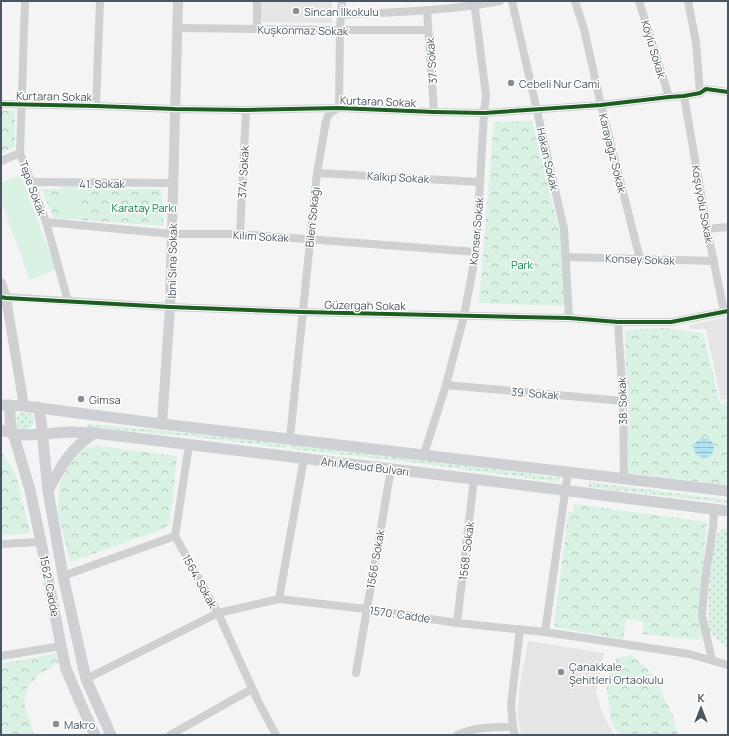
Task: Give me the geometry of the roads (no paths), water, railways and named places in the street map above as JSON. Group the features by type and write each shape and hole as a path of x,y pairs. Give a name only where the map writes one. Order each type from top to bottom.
{"main road":[{"name":"Ahi Mesud Bulvarı","path":"6,405 38,407 162,424 728,491"},
{"name":"1562. Cadde","path":"6,405 30,490 66,669 96,735"},
{"name":"1562. Cadde","path":"38,407 41,420 48,491 63,576 86,679 111,735"},
{"name":"Ahi Mesud Bulvarı","path":"1,430 27,436 70,432 94,433 728,511"},
{"path":"48,491 65,461 72,452 78,445 94,433"}],"street":[{"name":"Tepe Sokak","path":"25,1 20,152 46,222 68,301"},
{"path":"96,106 100,1"},
{"name":"İbni Sina Sokak","path":"162,424 170,307 178,1"},
{"path":"257,1 257,29"},
{"path":"338,108 340,15 342,1"},
{"path":"340,15 427,10 500,1"},
{"name":"Hakan Sokak","path":"512,1 564,229 570,318"},
{"name":"Karayağız Sokak","path":"575,1 584,28 601,105 640,259"},
{"name":"Köylü Sokak","path":"639,1 669,97"},
{"path":"688,1 696,42 700,93"},
{"name":"Konser Sokak","path":"424,454 446,385 464,316 476,252 486,95 474,3"},
{"name":"37. Sokak","path":"427,10 434,112"},
{"name":"Kuşkonmaz Sokak","path":"177,28 428,30"},
{"name":"Kurtaran Sokak","path":"1,104 246,110 338,108 484,113 601,105 684,96 700,93 706,89 728,92"},
{"name":"Koşuyolu Sokak","path":"684,96 707,229 726,311"},
{"name":"Bilen Sokağı","path":"290,438 317,172 326,121 329,114 338,108"},
{"name":"374. Sokak","path":"240,234 246,110"},
{"path":"1,161 20,152"},
{"name":"Kalkıp Sokak","path":"317,172 480,182"},
{"name":"41. Sokak","path":"31,182 174,183"},
{"name":"Kilim Sokak","path":"46,222 172,234 240,234 476,252"},
{"path":"707,229 728,227"},
{"name":"Konsey Sokak","path":"566,257 714,261"},
{"path":"1,283 24,406"},
{"name":"Güzergah Sokak","path":"4,297 170,307 302,312 570,318 618,322 671,322 726,311"},
{"name":"38. Sokak","path":"618,322 623,401 624,479"},
{"name":"39. Sokak","path":"446,385 623,401"},
{"path":"63,576 175,536 189,445"},
{"path":"279,599 304,458"},
{"name":"1566. Sokak","path":"356,673 391,469"},
{"path":"545,632 568,472"},
{"name":"1568. Sokak","path":"457,622 474,479"},
{"path":"712,660 702,616 714,510"},
{"name":"1564. Sokak","path":"175,536 218,613 252,689 276,735"},
{"path":"1,544 41,542"},
{"name":"1570. Cadde","path":"86,679 218,613 279,599 545,632 690,654 728,665"},
{"path":"457,735 490,727 514,731 511,705 520,629"},
{"path":"1,656 61,646"},
{"path":"170,735 252,689"}],"water":[{"path":"704,438 711,441 714,448 711,455 704,458 697,455 694,448 697,441"}],"place":[{"name":"Sincan İlkokulu","path":"296,11"},
{"name":"Cebeli Nur Cami","path":"511,83"},
{"name":"Gimsa","path":"81,399"},
{"name":"Çanakkale Şehitleri Ortaokulu","path":"561,672"},
{"name":"Makro","path":"56,724"}],"park label":[{"name":"Karatay Parkı","path":"144,207"},
{"name":"Park","path":"522,264"}]}
